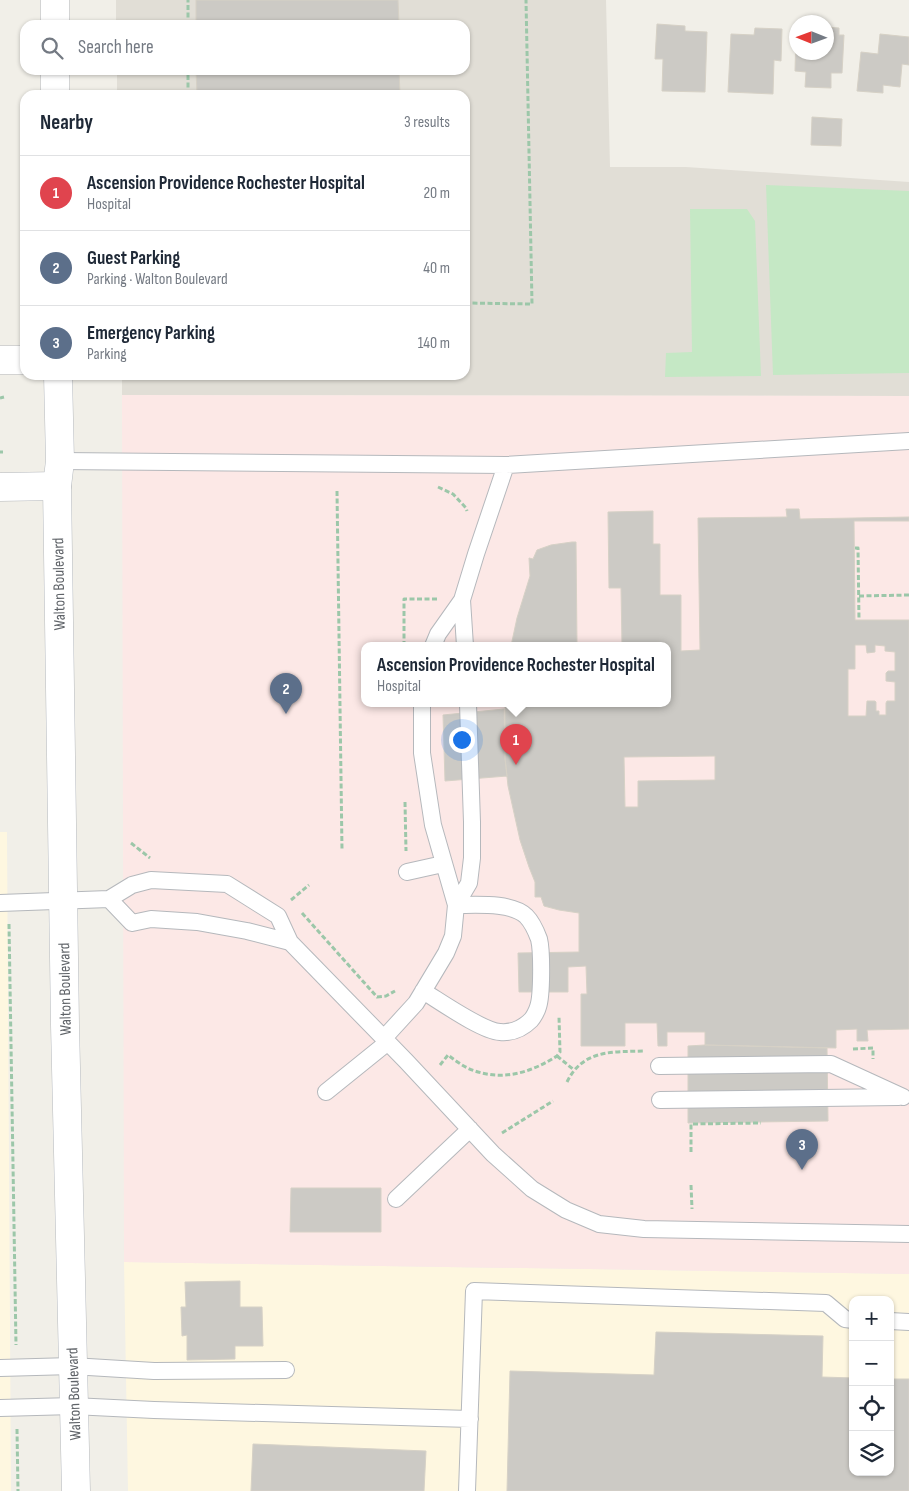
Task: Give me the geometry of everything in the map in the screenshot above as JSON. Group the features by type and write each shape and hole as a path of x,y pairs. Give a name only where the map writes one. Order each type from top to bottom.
{"main road":[{"path":"55,0 55,20"},
{"path":"55,75 55,90"},
{"path":"0,360 20,360"},
{"name":"Walton Boulevard","path":"58,380 63,900 76,1491"},
{"path":"0,486 58,474"}],"lane":[{"path":"58,474 506,465 909,442"},
{"path":"435,642 438,634 462,600 506,465"},
{"path":"462,600 465,642"},
{"path":"422,707 423,762 433,826 456,905"},
{"path":"326,1092 386,1040 416,1003 446,953 452,936 456,905 469,883 472,858 468,707"},
{"path":"407,872 444,864"},
{"path":"4,903 109,899 132,885 151,880 227,884 278,916 290,942 386,1040 493,1154 532,1189 566,1210 599,1224 644,1229 909,1234"},
{"path":"109,899 132,923 152,919 197,922 247,931 290,942"},
{"path":"423,991 487,1030 499,1032 514,1031 531,1020 538,1008 541,986 539,941 535,928 526,916 516,910 498,906 456,905"},
{"path":"659,1066 831,1064 906,1097"},
{"path":"660,1100 906,1097"},
{"path":"396,1199 470,1129"},
{"path":"467,1491 474,1291 826,1303 845,1319 849,1320"},
{"path":"894,1321 909,1322"},
{"path":"8,1368 72,1366 154,1371 286,1370"},
{"path":"8,1408 73,1406 470,1419"}],"path":[{"path":"188,0 188,20"},
{"path":"470,304 532,304 526,0"},
{"path":"188,75 188,90"},
{"path":"430,486 453,494 466,508 468,515"},
{"path":"337,491 342,850"},
{"path":"855,548 858,548 859,620"},
{"path":"859,596 909,595"},
{"path":"404,642 404,599 441,599 439,605"},
{"path":"131,843 151,859"},
{"path":"289,902 309,885"},
{"path":"285,898 293,905"},
{"path":"4,903 8,1368"},
{"path":"299,910 377,997 386,996 397,990"},
{"path":"438,1066 448,1055 474,1071 485,1074 506,1076 531,1070 558,1056 560,1052 559,1015"},
{"path":"558,1056 574,1070"},
{"path":"498,1136 553,1101"},
{"path":"691,1152 691,1124 770,1123"},
{"path":"691,1185 692,1214"},
{"path":"8,1408 18,1491"}],"shaded area":[{"path":"116,0 606,0 610,167 686,167 909,182 909,396 122,395 122,380 470,380 470,90 117,90 117,75 470,75 470,20 116,20"},
{"path":"122,395 909,396 909,1274 124,1262"},
{"path":"0,832 7,832 11,1491 0,1491"},
{"path":"124,1262 909,1274 909,1491 128,1491"}],"green space":[{"path":"766,185 909,191 909,373 773,375"},
{"path":"690,209 747,209 755,221 761,376 665,377 666,353 692,352"}],"building":[{"path":"196,0 398,0 399,20 196,20"},
{"path":"657,24 685,26 685,31 707,32 705,92 662,91 663,59 655,59"},
{"path":"755,28 782,29 781,61 774,60 773,94 728,92 731,34 754,35"},
{"path":"834,28 839,28 839,35 844,35 842,73 831,73 831,88 805,87 806,72 795,71 795,60 834,60"},
{"path":"880,34 909,37 909,65 902,64 900,87 883,85 883,93 857,91 861,52 878,54"},
{"path":"196,75 399,75 400,90 197,90"},
{"path":"812,117 842,119 841,146 811,145"},
{"path":"786,509 799,509 800,519 909,517 909,521 854,521 855,620 909,620 909,1029 867,1030 868,1041 857,1041 857,1029 836,1030 836,1048 705,1045 705,1032 667,1032 667,1046 658,1046 657,1023 625,1023 625,1046 581,1046 581,994 587,994 586,966 568,967 568,992 519,992 518,953 579,952 579,913 544,906 541,897 535,897 535,882 520,840 508,786 505,758 505,707 671,707 671,642 622,642 621,588 609,588 608,512 653,511 653,544 660,544 660,595 681,595 681,651 700,650 698,518 787,517","holes":["855,645 866,645 867,653 875,652 875,645 885,646 885,651 895,652 895,671 888,671 886,673 886,681 895,682 895,701 887,701 886,715 879,715 879,711 876,711 875,701 867,701 866,716 848,716 848,669 855,669","715,756 715,780 638,781 638,807 625,807 624,757"]},
{"path":"576,542 577,642 512,642 530,576 529,558 533,559 537,550 551,545"},
{"path":"504,709 507,776 445,781 443,715"},
{"path":"688,1046 827,1048 828,1121 688,1123"},
{"path":"291,1188 381,1188 381,1232 290,1232"},
{"path":"240,1281 240,1307 262,1307 263,1346 235,1346 235,1359 187,1360 187,1335 182,1336 181,1307 186,1307 185,1282"},
{"path":"656,1332 823,1336 822,1377 849,1378 849,1476 894,1476 894,1379 909,1379 909,1491 507,1491 510,1371 654,1375"},
{"path":"253,1444 426,1451 424,1491 251,1491"}],"place":[{"name":"Guest Parking","path":"286,714"},
{"name":"Ascension Providence Rochester Hospital","path":"516,765"},
{"name":"Emergency Parking","path":"802,1170"}]}
